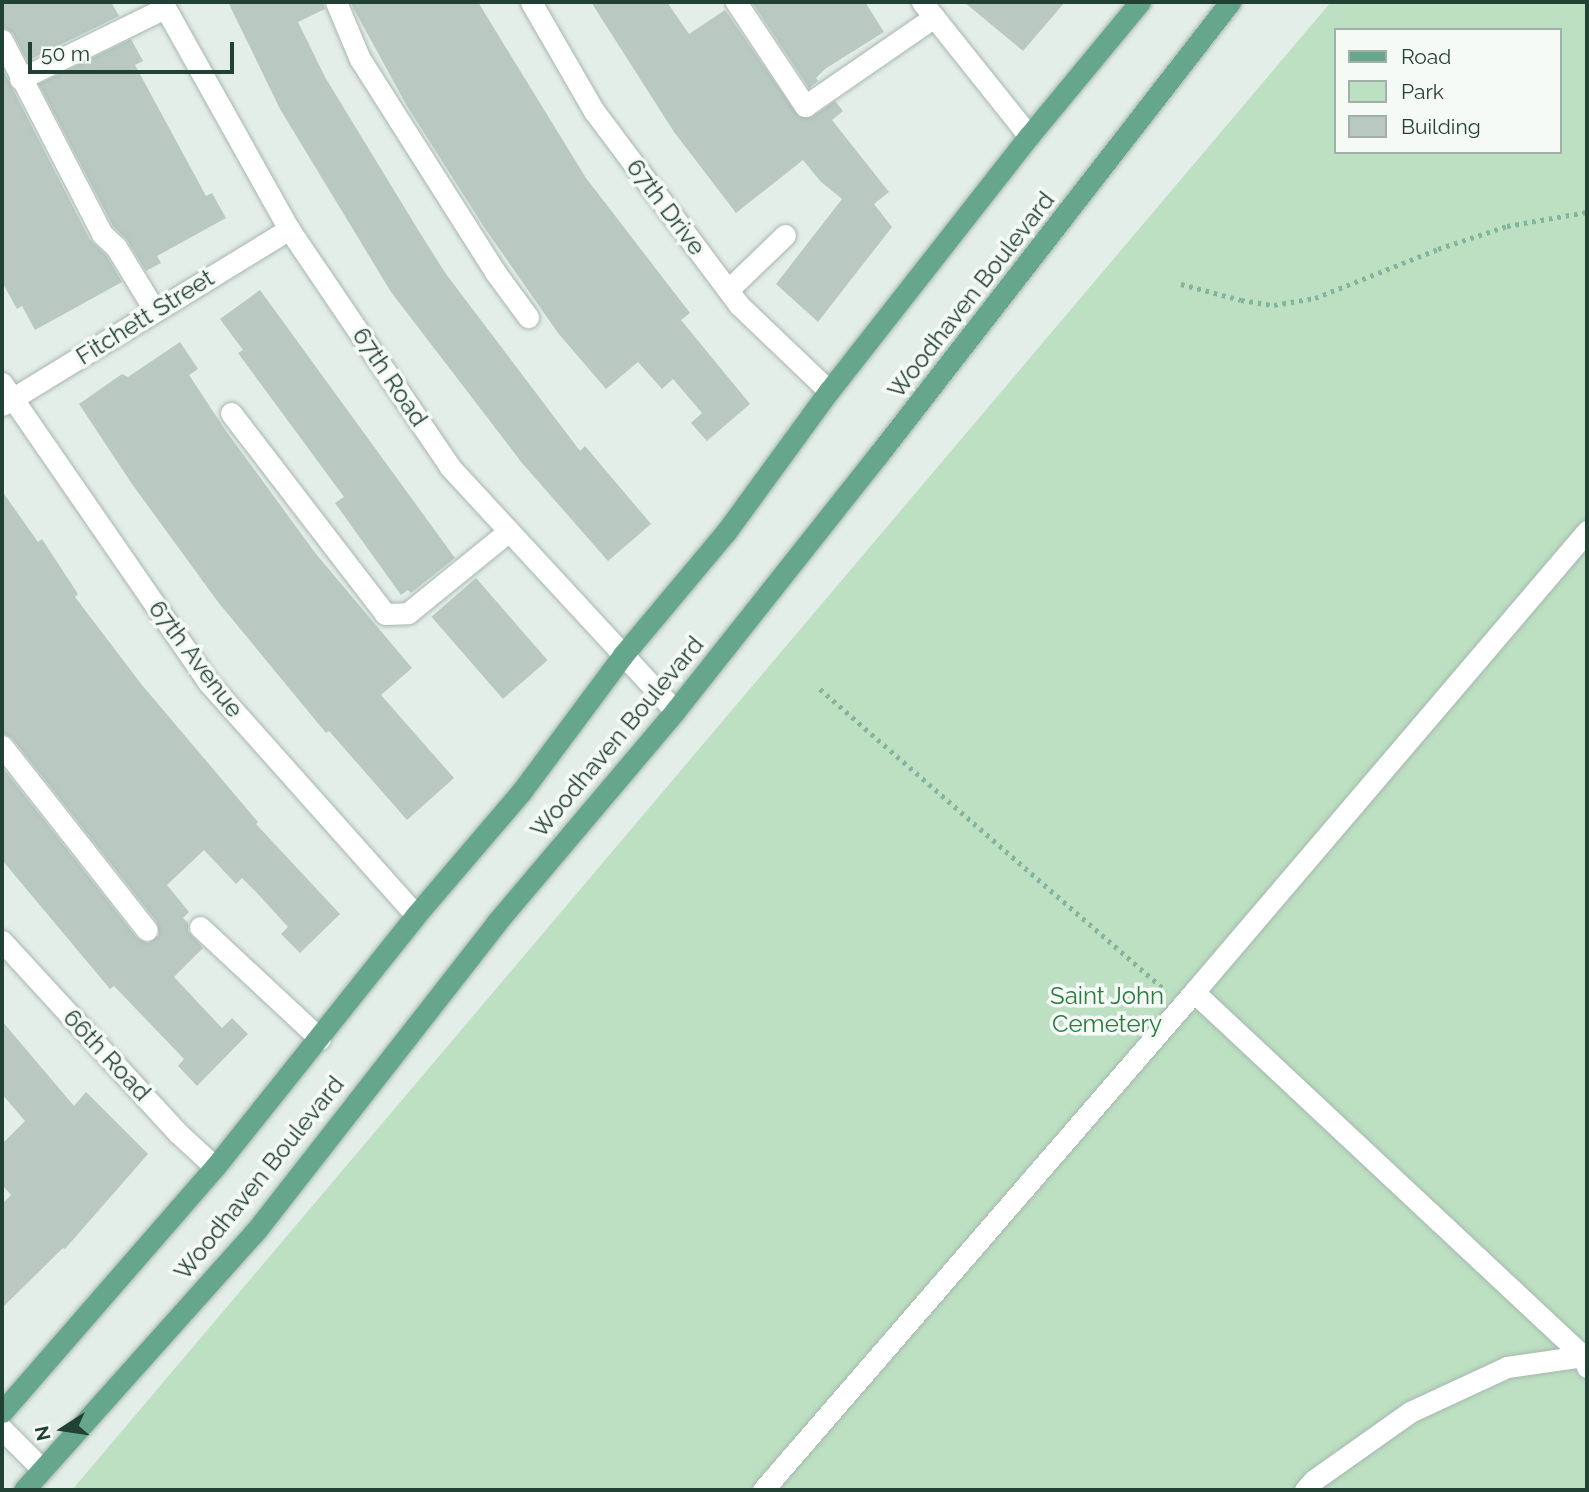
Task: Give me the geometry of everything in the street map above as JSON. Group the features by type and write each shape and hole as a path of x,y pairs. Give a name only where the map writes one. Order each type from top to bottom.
{"main road":[{"name":"Woodhaven Boulevard","path":"2,1412 215,1167 320,1039 416,915 522,792 623,655 726,532 829,391 1029,136 1140,2"},
{"name":"Woodhaven Boulevard","path":"24,1490 255,1232 496,923 675,710 1080,200 1230,2"}],"street":[{"path":"336,2 360,59 495,272 528,317"},
{"name":"67th Drive","path":"531,2 594,111 727,290 739,305 829,391"},
{"path":"736,2 805,106 928,9 1029,136"},
{"path":"20,79 163,5"},
{"name":"67th Road","path":"163,5 289,229 450,467 675,710"},
{"path":"2,40 102,234 116,247 155,311"},
{"name":"Fitchett Street","path":"5,396 155,311 289,229"},
{"path":"727,290 786,235"},
{"name":"67th Avenue","path":"5,396 209,683 416,915"},
{"path":"230,413 385,614 408,613 509,531"},
{"path":"763,1490 1188,999 1587,531"},
{"path":"2,746 147,930"},
{"path":"201,927 320,1039"},
{"name":"66th Road","path":"2,941 178,1133 215,1167"},
{"path":"1188,999 1585,1362"},
{"path":"1305,1490 1314,1480 1410,1412 1507,1367 1585,1362"},
{"path":"2,1429 42,1469"}],"path":[{"path":"1181,284 1241,300 1275,305 1315,298 1437,249 1507,226 1587,212"},
{"path":"820,689 1188,999"}],"green space":[{"name":"Saint John Cemetery","path":"1331,2 1587,2 1587,1490 72,1490"}],"building":[{"path":"2,2 111,2 119,16 27,61 13,33 2,27"},
{"path":"228,2 323,2 325,9 298,22 325,77 420,233 446,274 580,451 585,446 651,524 608,561 522,463 391,292 280,109"},
{"path":"350,2 478,2 586,178 690,313 681,320 750,404 707,441 691,423 702,413 673,379 662,389 638,362 606,389 558,333 484,227 407,106"},
{"path":"591,2 667,2 689,34 725,10 799,117 812,117 835,101 843,111 832,120 889,192 874,204 892,227 818,322 776,284 842,199 821,182 803,160 736,213 674,132"},
{"path":"752,2 865,2 884,32 825,69 816,78 818,81 809,88"},
{"path":"964,2 1065,2 1023,51"},
{"path":"131,39 143,61 135,65 206,196 212,193 226,218 157,256 161,263 146,271 127,240 113,226 39,84"},
{"path":"2,68 90,240 106,255 122,282 35,330 22,306 17,309 2,282"},
{"path":"260,290 455,558 411,593 408,590 401,595 335,503 344,497 238,353 243,350 220,319"},
{"path":"180,342 198,369 189,375 226,431 316,554 412,668 381,695 454,778 407,820 329,731 326,733 218,602 132,484 79,404 122,374 128,377"},
{"path":"2,491 38,542 42,539 78,594 75,597 142,685 258,822 256,824 340,914 300,953 281,934 288,927 258,894 242,878 236,884 204,850 167,885 189,912 183,918 188,923 188,931 203,948 174,977 222,1028 232,1018 248,1034 197,1086 178,1066 184,1059 114,986 110,989 2,860 2,767 137,938 148,943 159,935 157,922 12,738 2,733"},
{"path":"476,578 548,660 503,699 431,617"},
{"path":"2,1021 74,1106 86,1092 148,1154 65,1249 2,1308 2,1204 11,1195 2,1185 2,1144 25,1121 2,1094"}]}
